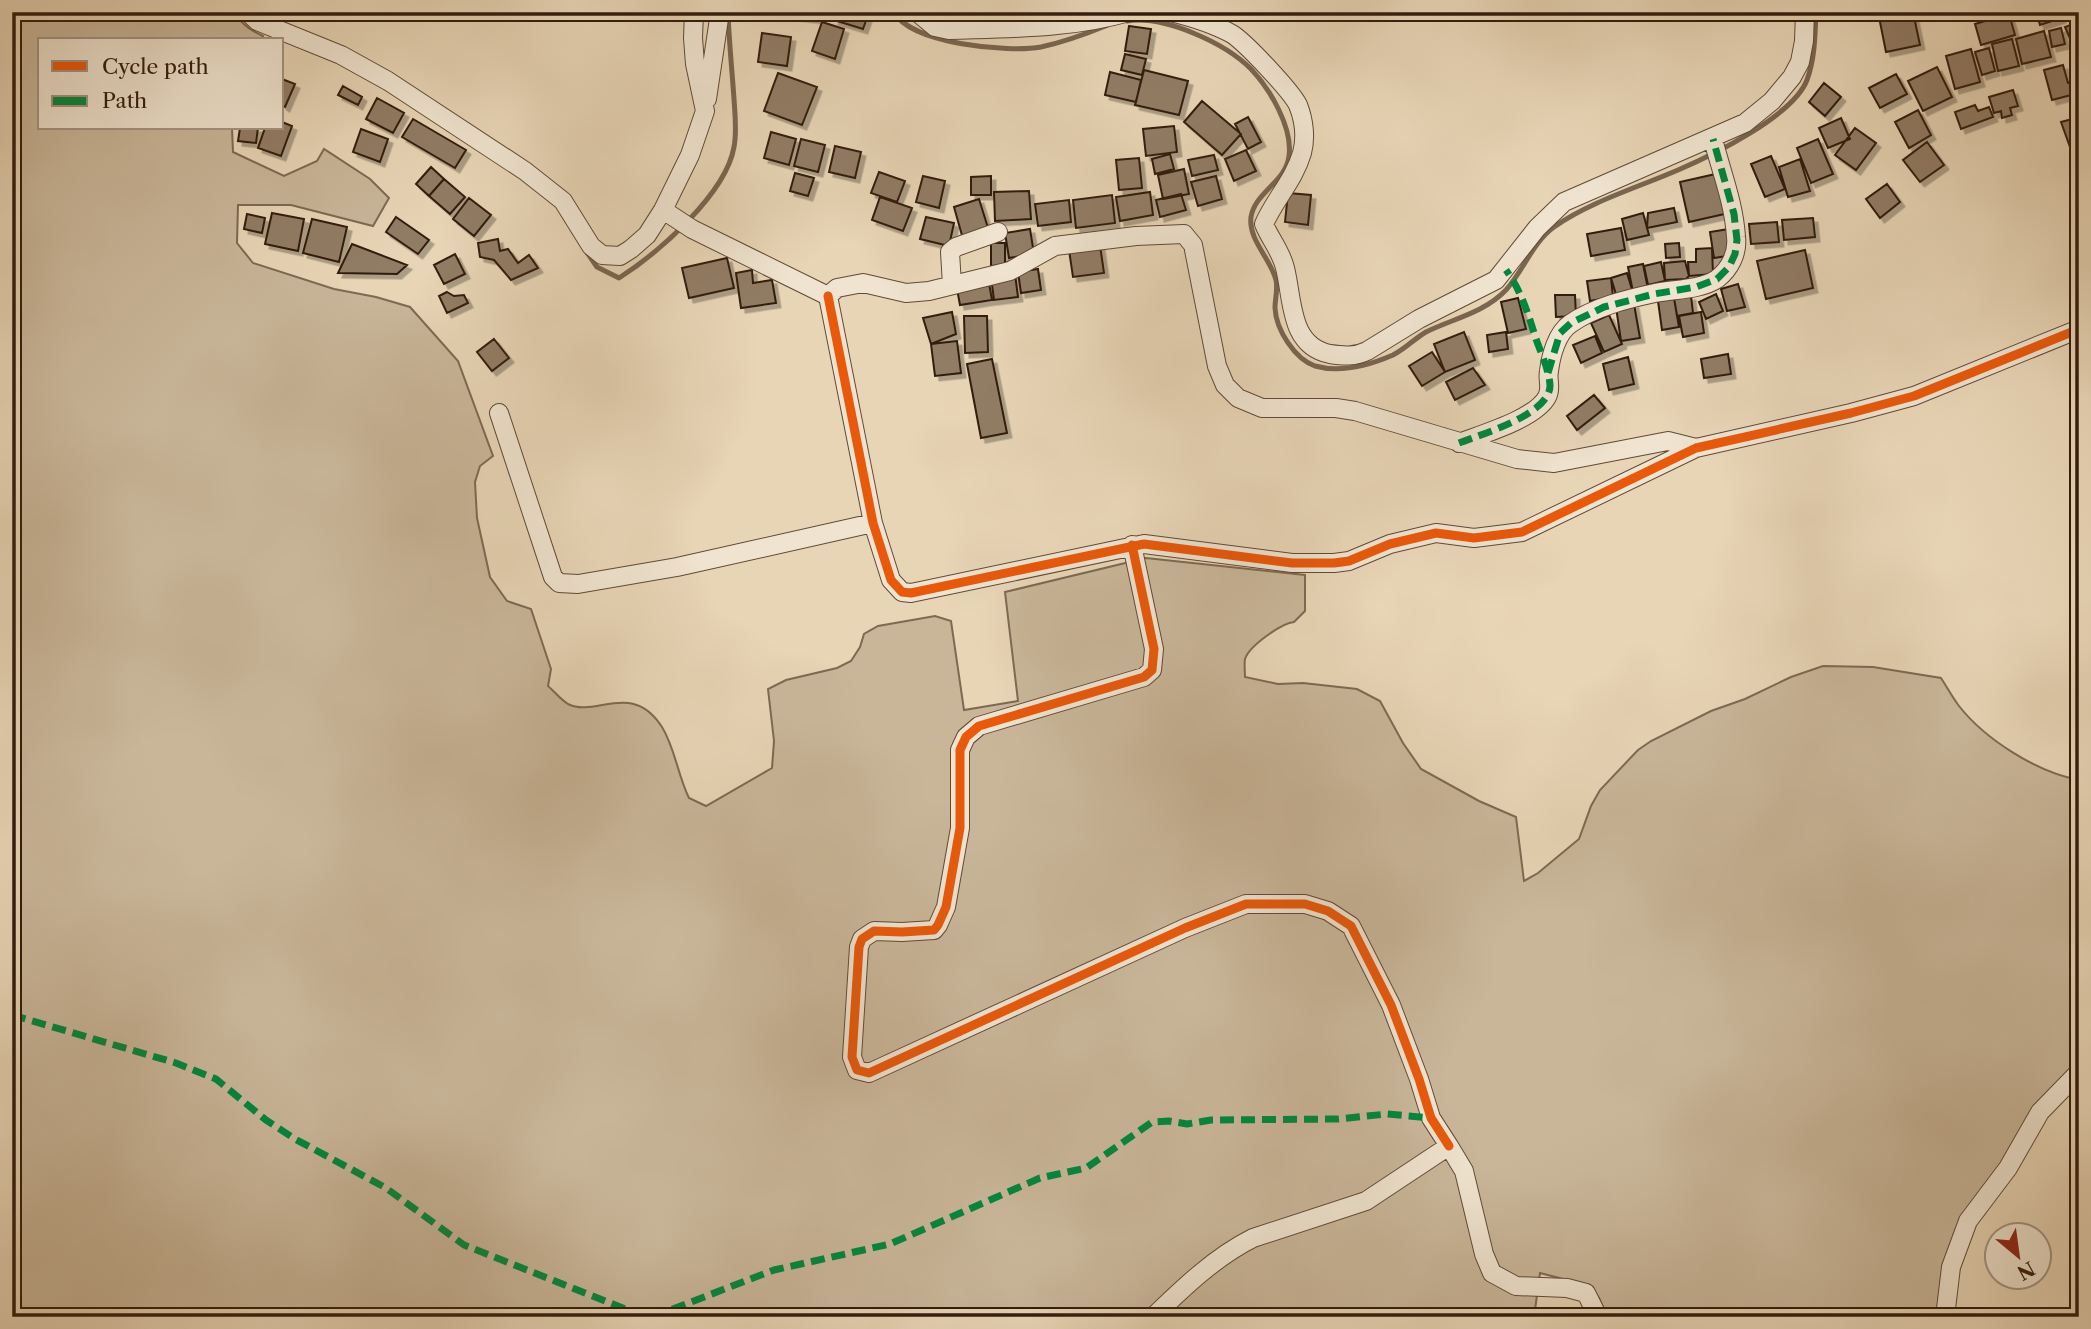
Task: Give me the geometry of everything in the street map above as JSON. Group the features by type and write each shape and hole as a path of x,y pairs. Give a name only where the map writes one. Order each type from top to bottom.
{"street":[{"path":"248,12 257,21 341,55 388,81 525,171 563,201 591,246 602,255 620,256 647,234 663,211 690,155 705,111 719,12"},
{"path":"694,12 693,38 705,111"},
{"path":"917,12 935,27 949,30 1063,26 1103,20 1129,12"},
{"path":"1171,12 1232,34 1297,103 1304,134 1303,151 1294,177 1271,208 1264,224 1281,253 1290,303 1301,334 1314,349 1339,355 1358,355 1431,312 1487,285 1506,270 1510,260 1537,228 1564,202 1715,146 1772,101 1792,77 1800,62 1805,12"},
{"path":"1459,443 1535,410 1548,396 1548,373 1560,333 1571,323 1604,307 1717,279 1729,267 1737,240 1734,214 1715,146"},
{"path":"663,211 692,229 828,296"},
{"path":"952,285 950,251 998,232"},
{"path":"828,296 837,288 863,283 906,293 929,291 1010,271 1055,246 1136,236 1184,234 1193,245 1217,366 1225,385 1238,398 1262,408 1336,408 1355,411 1517,459 1554,463 1668,441 1696,448"},
{"path":"828,296 873,523 891,580 902,592 911,593 1132,545 1144,544 1292,563 1334,563 1349,561 1390,544 1436,533 1474,538 1522,533 1696,448 1914,396 2079,330"},
{"path":"499,413 553,577 559,583 578,584 677,568 873,523"},
{"path":"1132,545 1154,649 1152,670 1144,677 979,726 966,737 960,750 960,828 946,907 939,925 934,930 913,932 874,931 862,939 859,947 852,1057 857,1070 869,1073 1185,928 1246,904 1305,904 1328,911 1352,926 1391,1005 1431,1118 1464,1171 1483,1254 1492,1273 1516,1286 1567,1288 1586,1293 1598,1317"},
{"path":"1945,1317 1951,1267 1968,1221 2008,1168 2040,1112 2079,1072"},
{"path":"1153,1317 1182,1289 1237,1246 1253,1238 1366,1201 1449,1146"}],"shaded area":[{"path":"12,12 236,12 243,24 263,36 38,38 38,130 232,130 233,152 284,176 317,161 324,149 370,179 389,198 373,226 291,205 238,205 237,243 253,263 334,289 410,307 458,361 493,456 480,466 475,482 477,518 490,577 507,601 531,609 551,669 548,686 565,702 579,707 626,703 639,706 650,713 666,735 689,798 706,806 772,768 774,741 768,689 786,680 837,668 851,661 864,634 878,626 935,616 951,621 964,710 1018,701 1005,592 1146,558 1305,575 1305,611 1294,622 1274,631 1253,648 1245,659 1245,677 1278,684 1303,683 1357,689 1380,701 1421,769 1479,801 1516,817 1524,881 1538,873 1579,839 1600,790 1638,750 1711,711 1823,666 1873,667 1941,678 1959,706 1997,742 2046,770 2079,780 2079,1061 2034,1107 2001,1164 1937,1317 1607,1317 1599,1298 1590,1286 1540,1273 1535,1310 1541,1317 12,1317"}],"building":[{"path":"786,12 819,12 818,19 786,15"},
{"path":"837,12 869,12 863,29 834,20"},
{"path":"1878,12 1913,12 1920,45 1886,52"},
{"path":"2036,12 2059,12 2061,18 2040,25"},
{"path":"2071,12 2079,12 2079,46 2074,48 2065,27 2076,23"},
{"path":"2009,14 2015,35 1981,45 1975,24"},
{"path":"822,22 844,29 835,59 812,51"},
{"path":"1129,26 1151,29 1147,54 1125,51"},
{"path":"2061,28 2065,44 2052,47 2049,31"},
{"path":"2044,31 2051,57 2022,64 2016,39"},
{"path":"762,33 791,37 787,66 758,62"},
{"path":"2012,39 2019,66 1998,71 1992,44"},
{"path":"1989,48 1995,71 1982,75 1975,52"},
{"path":"1971,49 1980,82 1955,89 1946,56"},
{"path":"1125,54 1146,59 1142,75 1121,70"},
{"path":"2063,65 2068,83 2077,80 2079,93 2052,100 2044,70"},
{"path":"1937,67 1952,97 1923,111 1908,81"},
{"path":"1144,70 1188,81 1179,115 1135,105"},
{"path":"1110,72 1141,80 1136,102 1105,95"},
{"path":"778,73 817,87 802,125 764,111"},
{"path":"1896,74 1907,94 1880,108 1869,88"},
{"path":"284,80 295,84 284,106"},
{"path":"1824,83 1841,97 1825,116 1809,102"},
{"path":"343,86 362,97 358,105 338,95"},
{"path":"2013,90 2018,106 2010,108 2012,115 2002,118 2001,111 1994,113 1989,97"},
{"path":"377,98 404,113 393,133 366,119"},
{"path":"1202,101 1241,134 1222,155 1184,122"},
{"path":"1975,105 1978,111 1989,107 1993,117 1961,129 1955,112"},
{"path":"1918,110 1931,135 1909,148 1895,122"},
{"path":"1248,117 1261,142 1248,149 1235,124"},
{"path":"1841,118 1850,139 1828,148 1819,128"},
{"path":"2076,118 2079,144 2070,147 2061,122"},
{"path":"413,119 466,150 455,168 402,137"},
{"path":"284,123 292,126 281,156 258,148 264,130 284,130"},
{"path":"1174,126 1177,152 1146,156 1143,129"},
{"path":"1855,128 1876,143 1856,170 1835,155"},
{"path":"361,129 388,139 380,162 353,152"},
{"path":"240,130 258,130 256,143 238,141"},
{"path":"771,132 796,139 789,165 764,158"},
{"path":"801,139 825,145 818,172 794,166"},
{"path":"1818,139 1833,174 1811,183 1797,148"},
{"path":"1927,142 1944,165 1920,182 1903,160"},
{"path":"835,146 861,152 855,178 829,172"},
{"path":"1246,150 1256,171 1234,181 1225,159"},
{"path":"1170,154 1174,169 1155,174 1152,159"},
{"path":"1214,155 1218,170 1192,176 1188,160"},
{"path":"1771,156 1785,189 1765,197 1751,164"},
{"path":"1139,158 1142,188 1119,190 1116,160"},
{"path":"1800,159 1810,191 1788,197 1779,167"},
{"path":"431,167 444,179 429,196 416,184"},
{"path":"1184,169 1189,194 1163,199 1158,175"},
{"path":"879,172 905,181 897,202 871,193"},
{"path":"795,173 814,178 808,196 790,191"},
{"path":"1720,173 1729,213 1689,222 1680,182"},
{"path":"923,176 945,181 939,208 916,202"},
{"path":"991,176 991,195 971,195 971,177"},
{"path":"1216,176 1222,199 1198,206 1191,182"},
{"path":"444,179 465,197 450,214 429,196"},
{"path":"1887,184 1900,202 1880,218 1866,199"},
{"path":"1029,191 1031,219 995,221 994,192"},
{"path":"1150,192 1153,215 1120,221 1116,197"},
{"path":"1288,193 1311,195 1308,225 1285,222"},
{"path":"1181,194 1186,210 1160,217 1156,200"},
{"path":"1112,195 1115,223 1076,228 1073,200"},
{"path":"880,197 912,208 903,231 872,220"},
{"path":"469,198 491,215 474,236 453,219"},
{"path":"979,199 989,231 963,239 954,207"},
{"path":"1069,200 1071,222 1038,226 1035,204"},
{"path":"1674,208 1677,222 1647,228 1648,213"},
{"path":"272,213 304,219 298,251 265,244"},
{"path":"1643,213 1649,235 1627,240 1622,219"},
{"path":"247,214 265,218 262,233 244,229"},
{"path":"396,217 429,240 418,254 386,232"},
{"path":"926,217 954,223 949,246 920,239"},
{"path":"1813,218 1815,237 1784,240 1782,220"},
{"path":"312,219 347,227 339,262 303,253"},
{"path":"1777,222 1779,242 1751,244 1749,224"},
{"path":"1621,228 1625,250 1591,256 1587,234"},
{"path":"1030,229 1034,254 1009,258 1005,233"},
{"path":"1729,229 1733,255 1714,258 1710,232"},
{"path":"498,239 500,251 508,249 518,263 529,255 538,268 511,280 494,260 480,257 478,243"},
{"path":"991,243 1005,243 1005,265 991,266"},
{"path":"1679,243 1680,257 1666,258 1665,244"},
{"path":"352,244 407,265 397,274 338,273"},
{"path":"1100,245 1104,273 1073,277 1069,250"},
{"path":"1712,248 1713,274 1689,276 1688,262 1696,262 1696,249"},
{"path":"1805,250 1813,288 1766,299 1757,261"},
{"path":"455,254 465,274 444,284 434,265"},
{"path":"727,258 734,288 689,298 682,268"},
{"path":"1685,261 1689,276 1686,279 1665,280 1664,263"},
{"path":"1661,262 1665,281 1648,285 1644,266"},
{"path":"1643,264 1648,289 1633,292 1628,267"},
{"path":"1038,269 1041,290 1021,293 1018,272"},
{"path":"752,270 753,283 772,280 776,303 741,308 736,273"},
{"path":"1627,273 1634,296 1618,301 1611,278"},
{"path":"1015,274 1018,297 994,300 991,277"},
{"path":"1611,278 1613,297 1590,301 1587,281"},
{"path":"989,283 992,300 960,305 957,289"},
{"path":"1738,284 1745,307 1727,311 1721,289"},
{"path":"447,292 454,296 464,295 468,303 447,313 439,296"},
{"path":"1716,294 1723,311 1706,319 1699,302"},
{"path":"1555,295 1575,295 1576,316 1556,317"},
{"path":"1691,296 1693,313 1677,316 1674,298"},
{"path":"1518,298 1526,329 1508,333 1501,302"},
{"path":"1674,298 1679,327 1662,330 1658,301"},
{"path":"1634,304 1640,338 1621,341 1616,307"},
{"path":"952,312 956,334 931,344 923,318"},
{"path":"1701,312 1704,333 1683,337 1679,316"},
{"path":"1609,315 1622,344 1604,352 1591,323"},
{"path":"964,316 987,316 988,352 965,353"},
{"path":"1464,332 1475,360 1445,372 1434,344"},
{"path":"1506,332 1508,349 1489,352 1487,335"},
{"path":"1595,336 1602,353 1581,363 1573,345"},
{"path":"494,339 509,358 492,371 477,352"},
{"path":"957,341 961,373 935,376 931,344"},
{"path":"1432,352 1445,372 1422,386 1409,366"},
{"path":"1728,354 1731,374 1704,378 1701,359"},
{"path":"1628,357 1634,384 1609,390 1603,364"},
{"path":"992,359 1007,433 981,438 967,364"},
{"path":"1473,368 1485,385 1455,400 1446,382"},
{"path":"1594,395 1605,408 1577,430 1567,416"}],"waterway":[{"path":"586,251 597,267 619,278 652,254 688,221 718,184 728,165 735,135 728,12"},
{"path":"894,12 904,23 940,39 1007,49 1041,47 1108,25"},
{"path":"1127,21 1158,22 1210,41 1240,59 1266,87 1284,121 1289,156 1282,173 1254,208 1251,217 1253,234 1276,280 1276,317 1288,343 1300,357 1315,366 1335,369 1365,365 1393,355 1426,332 1488,304 1506,290 1546,233 1554,227 1598,202 1711,155 1769,120 1799,94 1807,80 1813,55 1816,12"}],"marked path":[{"path":"1548,373 1560,333 1571,323 1604,307 1696,287 1717,279 1729,267 1737,240 1734,214 1713,139"},
{"path":"1459,443 1528,414 1547,395 1550,385 1524,303 1506,270"},
{"path":"12,1015 176,1063 216,1079 266,1120 295,1139 386,1188 464,1245 633,1312 646,1314 665,1312 774,1270 890,1244 1040,1178 1086,1168 1152,1122 1187,1124 1211,1120 1338,1119 1387,1114 1431,1118"}],"cycle path":[{"path":"828,296 873,523 891,580 902,592 911,593 1144,544 1292,563 1334,563 1349,561 1390,544 1436,533 1474,538 1522,532 1696,448 1914,396 2079,329"},
{"path":"1132,545 1154,649 1152,670 1144,677 979,726 966,737 960,750 960,828 946,907 938,925 934,930 874,931 862,939 859,947 852,1057 857,1070 869,1073 1185,928 1246,904 1305,904 1328,911 1351,926 1391,1005 1431,1118 1449,1146"}]}
